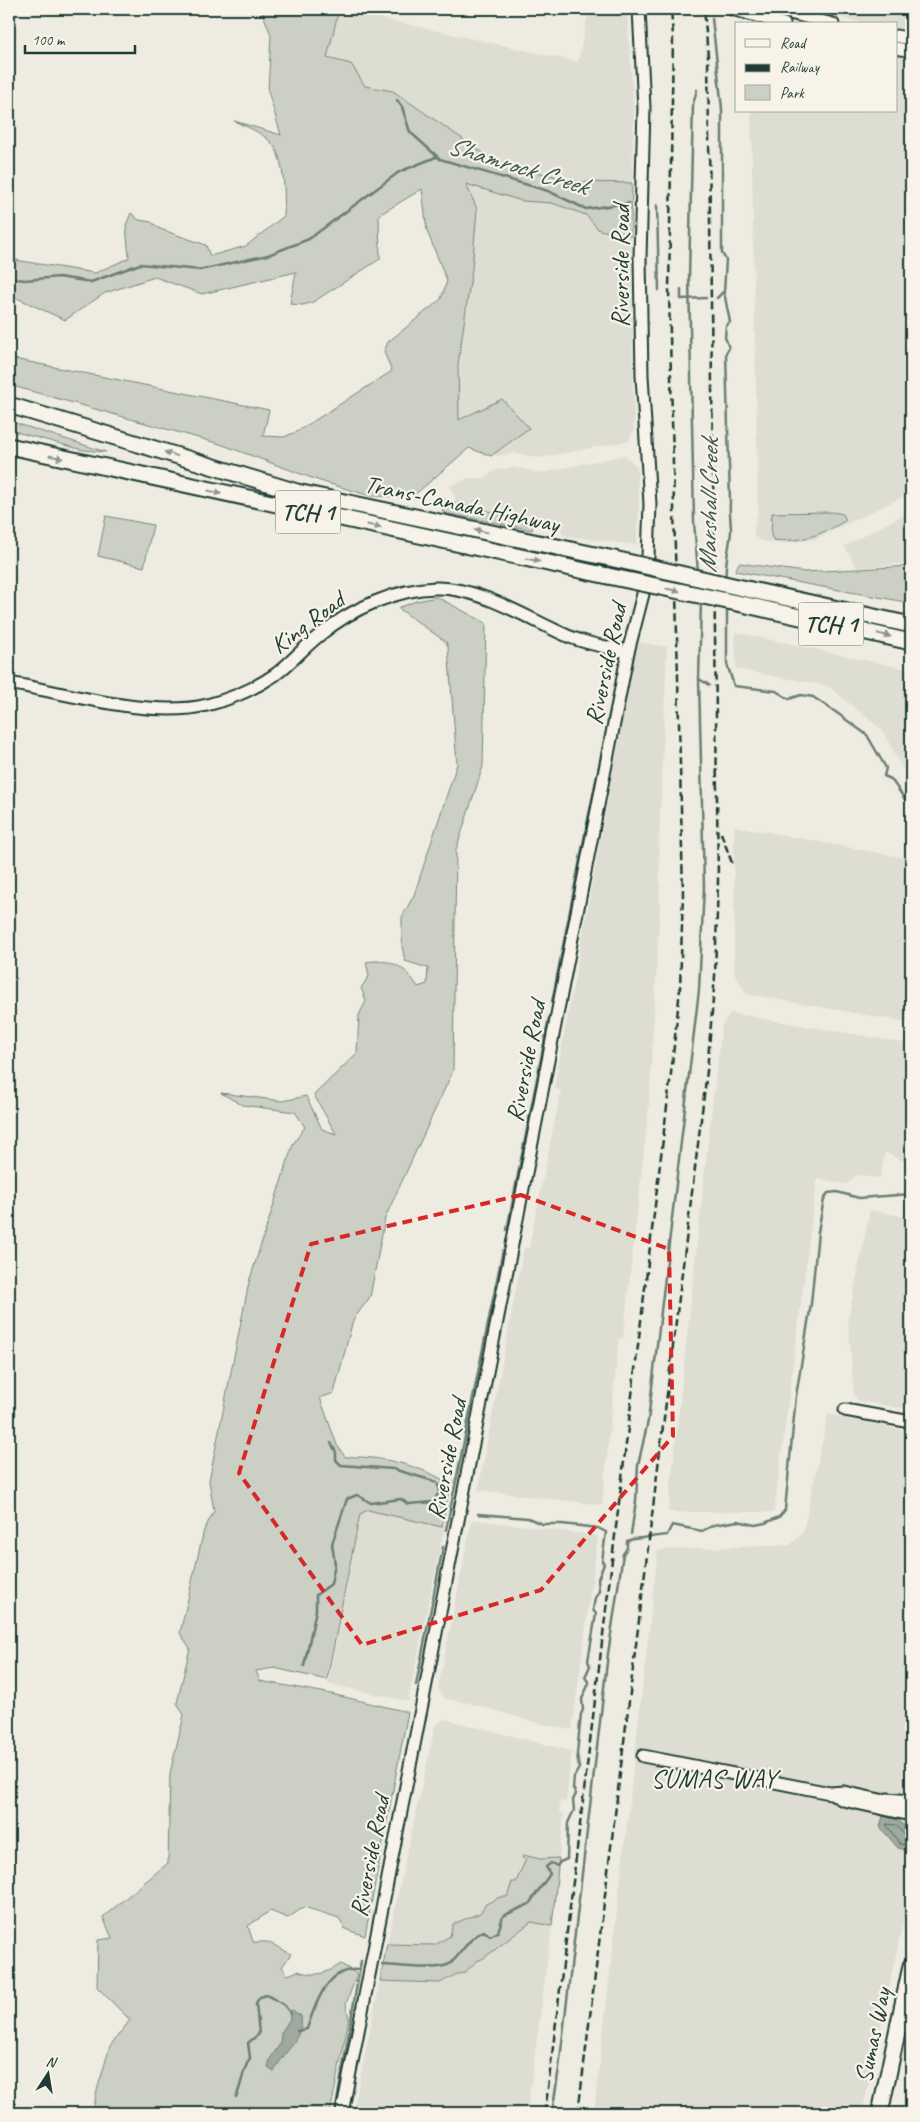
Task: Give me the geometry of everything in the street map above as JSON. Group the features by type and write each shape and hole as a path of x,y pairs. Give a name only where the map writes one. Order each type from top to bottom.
{"highway":[{"name":"Trans-Canada Highway","path":"9,405 297,492 614,559 911,625"},
{"name":"Trans-Canada Highway","path":"9,446 911,642"},
{"path":"757,591 911,618"},
{"path":"887,1801 911,1802"},
{"name":"Sumas Way","path":"880,2113 911,1966"}],"street":[{"name":"Riverside Road","path":"342,2113 628,652 643,594 648,557 650,504 642,366 640,258 644,108 639,9"},
{"path":"640,25 649,9"},
{"path":"732,9 777,22"},
{"path":"774,9 825,22"},
{"path":"764,22 770,20"},
{"path":"898,36 911,39"},
{"path":"898,48 911,51"},
{"name":"King Road","path":"9,683 151,709 205,705 242,692 274,675 321,633 356,611 394,596 436,588 457,590 483,598 572,637 628,652"},
{"path":"845,1410 911,1422"},
{"path":"643,1756 830,1793 844,1792 911,1808"},
{"path":"830,1793 843,1800 911,1815"}],"highlighted area":[{"path":"521,1195 669,1249 673,1436 541,1590 362,1645 239,1473 311,1244"}],"shaded area":[{"path":"337,9 578,62 589,9 627,9 634,117 632,183 578,182 496,162 393,91 365,86 351,64 327,58"},
{"path":"798,9 911,9 911,32 898,29 898,22 860,22"},
{"path":"898,54 911,57 911,493 815,539 780,544 756,538 753,533 758,510 751,112 898,112"},
{"path":"465,183 522,201 552,203 586,215 599,230 631,236 634,431 628,441 539,458 515,453 496,456 459,420 458,364 472,269 477,209"},
{"path":"625,455 637,467 639,505 636,545 567,536 561,533 562,529 457,502 450,486 469,478 484,478 496,470 513,467 541,473"},
{"path":"911,511 911,563 857,568 844,546"},
{"path":"735,632 911,670 911,784 882,730 828,686 736,669"},
{"path":"637,642 667,647 659,842 660,903 649,1106 623,1339 619,1338 602,1505 478,1490 524,1248 529,1248 561,1090 554,1089"},
{"path":"734,826 911,859 911,1023 746,994 734,972"},
{"path":"730,1013 911,1044 911,1165 885,1152 880,1178 856,1175 847,1184 817,1179 774,1512 668,1512 722,1025"},
{"path":"870,1210 911,1218 911,1410 859,1401 854,1395 848,1320"},
{"path":"828,1414 911,1432 911,1885 862,2113 594,2113 658,1550 790,1545 803,1533"},
{"path":"362,1507 445,1525 408,1701 328,1684"},
{"path":"472,1519 598,1536 572,1730 544,1725 469,1703 446,1699 438,1689"},
{"path":"444,1719 572,1751 566,1802 560,1801 559,1811 564,1814 559,1858 527,1858 516,1882 512,1882 507,1897 500,1897 486,1904 480,1913 453,1924 450,1936 435,1945 387,1944 435,1726"},
{"path":"531,1922 552,1926 527,2113 353,2113 380,1981 440,1983 446,1981 457,1974 464,1973 477,1961 484,1958"}],"green space":[{"path":"261,9 339,9 327,58 351,64 365,86 393,91 496,162 578,182 632,183 631,236 599,230 586,215 552,203 522,201 466,184 477,209 472,269 458,364 459,420 502,399 529,428 491,456 469,448 412,497 371,496 320,481 220,444 9,385 9,358 269,410 263,436 284,437 298,431 392,371 384,352 388,342 441,299 447,281 427,231 422,189 379,215 380,259 313,302 303,305 290,304 296,272 202,294 155,277 105,293 65,320 17,298 9,292 9,259 95,273 129,258 126,225 131,213 139,220 151,222 160,229 206,245 210,256 246,246 284,216 284,190 278,153 271,142 261,134 234,121 281,135 268,91 271,35"},
{"path":"9,421 106,452 83,450 9,430"},
{"path":"439,498 534,523 532,530 444,513 438,500"},
{"path":"832,512 843,514 846,520 820,533 802,539 784,541 774,540 771,536 772,513"},
{"path":"106,516 153,525 144,567 98,556"},
{"path":"739,563 805,572 911,566 911,603 735,571"},
{"path":"437,597 486,623 483,766 456,850 453,1071 385,1218 370,1297 353,1320 334,1393 320,1398 337,1445 345,1457 371,1458 400,1463 428,1472 450,1485 442,1527 368,1510 360,1514 327,1680 274,1668 256,1671 260,1681 327,1693 408,1712 365,1936 345,1929 339,1918 304,1907 288,1918 270,1911 248,1926 253,1942 268,1942 291,1954 282,1967 288,1975 298,1971 320,1974 341,1964 357,1974 346,2004 349,2018 330,2113 93,2113 96,2094 110,2046 130,2020 97,1987 98,1940 112,1938 103,1917 168,1863 170,1773 184,1715 177,1703 190,1648 180,1633 204,1530 214,1511 209,1481 249,1282 293,1144 305,1127 295,1112 242,1105 221,1093 282,1101 306,1096 322,1129 336,1134 314,1095 357,1053 359,1015 366,1001 361,988 369,976 366,962 383,961 396,965 408,974 418,987 427,984 428,968 405,961 402,946 402,917 414,895 457,764 448,647 446,642 398,608 416,601"},
{"path":"523,1855 540,1859 559,1858 552,1926 531,1922 484,1958 477,1961 464,1973 457,1974 440,1983 380,1981 387,1944 435,1945 450,1936 453,1924 480,1913 486,1904 500,1897 507,1897 512,1882 516,1882 526,1859 522,1858"}],"water":[{"path":"883,1816 899,1820 911,1836 910,1851 898,1848 880,1827"},
{"path":"292,2010 301,2016 299,2031 274,2072 268,2068 270,2059 280,2044 281,2033 290,2019 289,2012"}],"waterway":[{"name":"Marshall Creek","path":"712,18 722,109 722,253 726,260 724,292 730,322 726,326 725,337 729,348 726,353 731,531 726,580"},
{"path":"697,90 693,104 689,278 694,521 698,573"},
{"name":"Shamrock Creek","path":"397,100 402,107 410,132 440,159 548,191 586,209 629,203"},
{"name":"Shamrock Creek","path":"9,278 25,280 59,277 91,282 140,264 200,270 268,255 309,239 399,172 436,157"},
{"path":"657,205 659,290"},
{"path":"681,289 681,299 706,298"},
{"path":"717,298 723,292"},
{"path":"701,601 699,679 709,685"},
{"name":"Marshall Creek","path":"727,607 727,664 734,686 776,691 789,699 801,695 813,697 837,713 867,735 886,768 884,776 891,779 911,808"},
{"path":"616,681 622,655"},
{"path":"631,1534 636,1501 638,1465 648,1421 699,990 704,887 699,679"},
{"path":"608,720 615,688"},
{"path":"587,824 607,727"},
{"path":"552,1002 585,834"},
{"path":"507,1230 549,1018"},
{"path":"633,1539 667,1535 672,1525 702,1531 714,1525 738,1521 755,1525 779,1517 785,1510 796,1396 811,1304 818,1232 824,1199 828,1193 837,1192 859,1198 911,1194"},
{"path":"446,1530 503,1250"},
{"path":"331,1443 336,1452 336,1460 341,1465 393,1469 437,1482 440,1491 434,1501"},
{"path":"304,1666 316,1610 316,1595 331,1584 335,1564 332,1544 347,1499 357,1495 371,1503 401,1499 408,1504 434,1502 451,1509"},
{"path":"382,1965 428,1968 446,1966 478,1934 484,1931 490,1936 498,1932 503,1916 529,1904 550,1874 546,1867 551,1863 557,1866 560,1862 567,1859 568,1823 574,1810 573,1800 576,1794 573,1788 574,1777 579,1768 577,1754 583,1710 582,1699 589,1683 585,1677 590,1666 588,1661 596,1614 593,1610 595,1598 599,1591 598,1579 604,1564 602,1561 606,1532 598,1528 542,1524 528,1518 478,1514"},
{"path":"552,2113 608,1654 623,1554 627,1548 627,1541 633,1539"},
{"path":"416,1685 443,1547"},
{"path":"335,2113 361,1961"},
{"path":"297,2031 307,2029 324,1989 338,1974 348,1970 359,1970"},
{"path":"236,2097 250,2058 248,2043 259,2034 256,2003 260,1997 267,1995 284,2005 291,2014"}],"railway":[{"path":"545,2113 680,989 683,894 669,291 673,36 671,9"},
{"path":"578,2113 707,1071 715,976 718,881 708,56 704,9"},
{"path":"721,833 732,863"}],"district":[{"name":"SUMAS WAY","path":"714,1778"}]}
